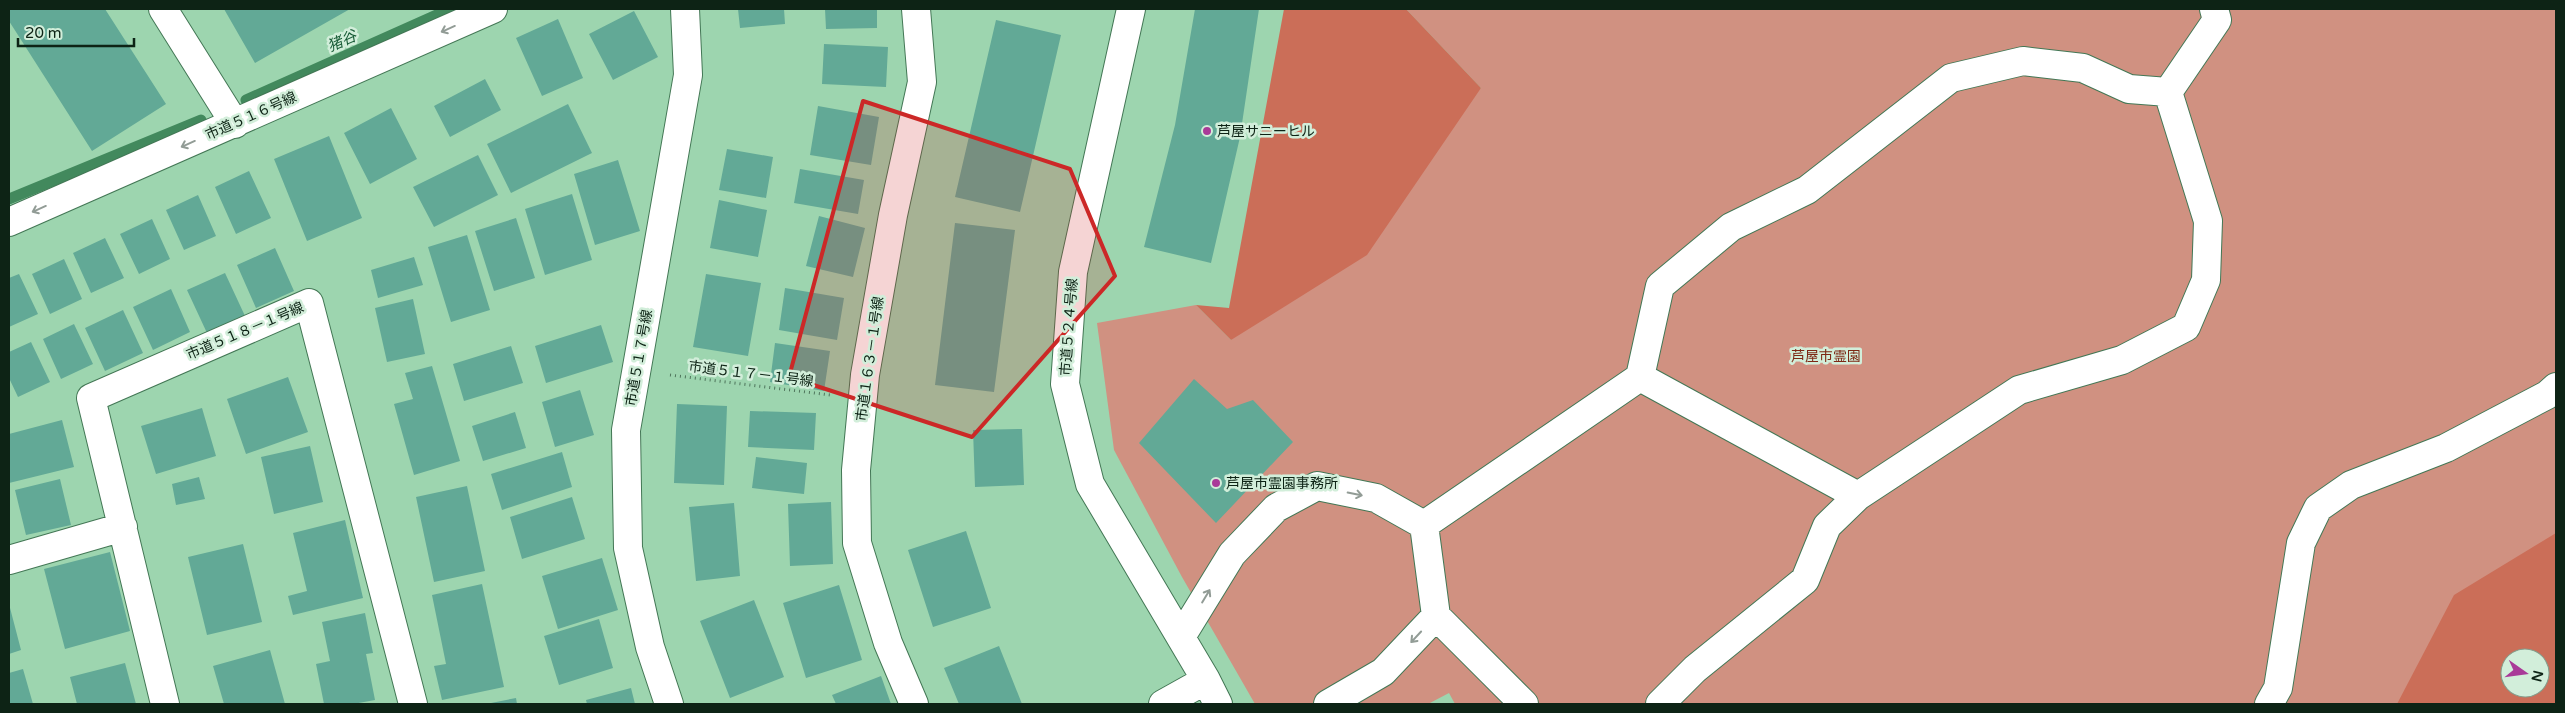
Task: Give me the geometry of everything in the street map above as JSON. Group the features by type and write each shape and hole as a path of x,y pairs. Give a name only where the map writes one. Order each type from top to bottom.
{"street":[{"path":"163,9 235,124"},
{"name":"市道５１６号線","path":"9,222 493,9"},
{"name":"市道５１７号線","path":"669,704 650,647 628,548 626,430 688,75 685,9"},
{"name":"市道１６３－１号線","path":"914,704 888,643 857,543 856,470 863,400 893,215 922,82 916,9"},
{"name":"市道５２４号線","path":"1131,9 1073,272 1066,384 1090,484 1206,680 1218,704"},
{"path":"2168,92 2217,20 2214,9"},
{"path":"1424,525 1640,377 1660,286 1731,228 1807,190 1951,78 2023,61 2083,68 2129,89 2168,92"},
{"path":"1660,704 1694,669 1805,580 1827,526 1858,496 2019,390 2122,360 2186,327 2206,280 2208,221 2168,92"},
{"name":"市道５１８－１号線","path":"166,704 91,398 309,303 413,704"},
{"path":"1640,377 1858,496"},
{"path":"2269,704 2278,688 2301,543 2318,508 2351,485 2446,448 2546,395 2556,387"},
{"path":"1181,638 1232,554 1276,508 1317,486 1376,498 1424,525"},
{"path":"1424,525 1436,616 1524,704"},
{"path":"9,560 123,527"},
{"path":"1328,704 1383,672 1436,616"},
{"path":"1163,704 1206,680"}],"path":[{"name":"市道５１７－１号線","path":"637,370 863,400"}],"highlighted area":[{"path":"863,101 1070,169 1115,276 972,437 789,377"}],"green space":[{"name":"芦屋市霊園","path":"1406,9 2556,9 2556,704 1455,704 1449,693 1428,704 1255,704 1182,577 1114,450 1097,323 1196,305 1231,340 1481,88"}],"shaded area":[{"path":"1284,9 1406,9 1481,88 1367,255 1231,340 1196,305 1229,308"},
{"path":"2556,533 2556,704 2397,704 2454,595"}],"building":[{"path":"9,9 105,9 166,104 92,151 9,21"},
{"path":"224,9 350,9 255,63"},
{"path":"738,9 784,9 785,24 740,28"},
{"path":"825,9 877,9 877,28 826,29"},
{"name":"芦屋サニーヒル","path":"1195,9 1259,9 1240,137 1211,263 1144,247 1175,125"},
{"path":"634,11 658,57 613,80 589,34"},
{"path":"558,19 583,78 542,96 516,38"},
{"path":"996,20 1061,35 1020,212 955,197"},
{"path":"824,44 888,47 886,87 822,84"},
{"path":"485,79 501,110 450,137 434,106"},
{"path":"568,104 592,153 511,193 487,144"},
{"path":"818,106 879,117 871,165 810,155"},
{"path":"391,108 417,159 370,184 344,133"},
{"path":"329,136 362,218 307,241 274,159"},
{"path":"727,149 773,157 766,198 719,190"},
{"path":"478,155 498,195 434,227 413,187"},
{"path":"618,160 640,231 595,245 574,174"},
{"path":"800,169 864,180 858,214 794,203"},
{"path":"249,171 271,218 236,234 215,187"},
{"path":"572,194 592,260 545,275 525,209"},
{"path":"198,195 216,236 184,250 166,210"},
{"path":"719,200 767,210 758,257 710,248"},
{"path":"819,216 865,228 853,277 806,266"},
{"path":"516,218 535,278 494,291 475,231"},
{"path":"152,219 170,259 139,274 120,234"},
{"path":"955,223 1015,230 994,392 935,385"},
{"path":"467,235 490,310 451,322 428,247"},
{"path":"105,238 124,278 91,293 73,253"},
{"path":"275,248 294,291 256,308 237,265"},
{"path":"414,257 423,285 378,298 371,270"},
{"path":"64,259 82,299 50,314 32,274"},
{"path":"225,273 245,316 207,333 187,290"},
{"path":"19,274 38,314 9,327 9,278"},
{"path":"706,274 761,283 748,356 693,347"},
{"path":"785,288 844,298 837,340 779,330"},
{"path":"171,289 190,332 153,350 133,307"},
{"path":"413,299 425,354 387,362 375,308"},
{"path":"123,310 143,353 105,371 85,328"},
{"path":"74,324 93,364 61,379 43,339"},
{"path":"601,325 613,362 546,383 535,346"},
{"path":"31,342 50,382 18,397 9,378 9,352"},
{"path":"775,343 830,351 824,391 770,382"},
{"path":"511,346 523,383 464,401 453,364"},
{"path":"432,366 460,461 414,475 394,404 413,399 405,373"},
{"path":"288,377 308,432 246,454 227,399"},
{"name":"芦屋市霊園事務所","path":"1194,379 1227,409 1253,400 1293,442 1216,523 1139,443"},
{"path":"580,390 594,435 555,447 542,402"},
{"path":"677,404 727,406 724,485 674,483"},
{"path":"202,408 216,456 156,474 141,426"},
{"path":"750,411 816,413 814,450 748,447"},
{"path":"515,412 526,448 483,461 472,426"},
{"path":"62,420 74,467 9,483 9,434"},
{"path":"1022,429 1024,485 975,487 973,430"},
{"path":"310,446 323,502 274,514 261,457"},
{"path":"562,452 572,487 502,510 491,474"},
{"path":"756,457 807,463 804,494 752,488"},
{"path":"199,477 205,499 176,505 172,484"},
{"path":"60,479 71,525 26,535 15,490"},
{"path":"467,486 485,571 434,582 416,497"},
{"path":"572,497 585,539 522,559 510,517"},
{"path":"831,502 833,564 790,566 788,504"},
{"path":"734,503 740,576 696,581 689,507"},
{"path":"345,520 363,598 293,615 288,596 307,591 293,533"},
{"path":"966,531 991,608 933,627 908,550"},
{"path":"243,544 262,622 207,635 188,557"},
{"path":"110,552 130,631 65,649 44,569"},
{"path":"602,558 618,610 558,629 542,576"},
{"path":"482,584 504,687 442,700 434,666 446,664 432,595"},
{"path":"839,585 862,660 806,678 783,603"},
{"path":"754,600 784,677 730,698 700,621"},
{"path":"9,604 21,650 9,654"},
{"path":"365,613 373,653 366,654 375,700 353,704 324,704 316,664 330,661 322,622"},
{"path":"599,619 613,668 559,685 544,636"},
{"path":"999,646 1022,704 959,704 944,668"},
{"path":"270,650 285,704 224,704 213,666"},
{"path":"125,663 136,704 77,704 70,677"},
{"path":"23,669 33,704 9,704 9,673"},
{"path":"881,676 891,704 836,704 832,695"},
{"path":"631,688 635,704 587,704 586,700"},
{"path":"516,698 517,704 491,704 491,703"}],"waterway":[{"name":"猪谷","path":"246,100 450,9"},
{"name":"猪谷","path":"9,199 201,120"}],"place":[{"name":"芦屋サニーヒル","path":"1207,131"},
{"name":"芦屋市霊園事務所","path":"1216,483"}]}
